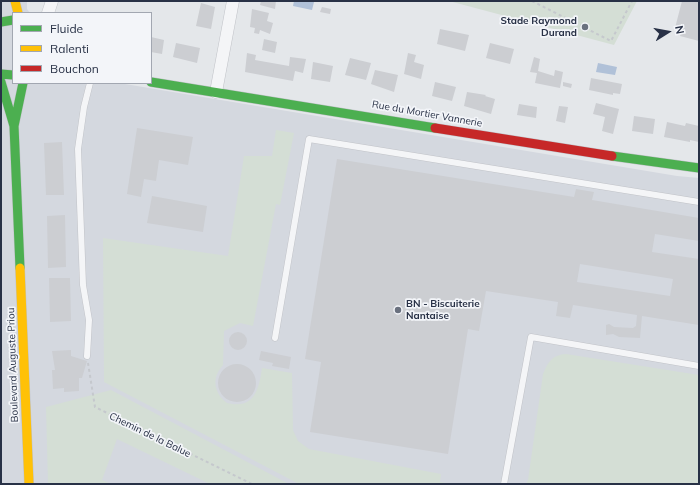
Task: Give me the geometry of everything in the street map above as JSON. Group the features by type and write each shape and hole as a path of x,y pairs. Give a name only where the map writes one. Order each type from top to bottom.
{"street":[{"path":"15,1 18,12"},
{"path":"48,12 52,1"},
{"path":"216,92 234,1"},
{"path":"1,22 12,20"},
{"path":"1,74 12,75"},
{"name":"Boulevard Auguste Priou","path":"1,82 14,126 29,484"},
{"name":"Rue du Mortier Vannerie","path":"152,82 595,154 699,168"},
{"name":"Boulevard Auguste Priou","path":"14,126 23,84"}],"lane":[{"path":"87,356 89,320 83,285 78,149 90,84"},
{"path":"275,338 308,139 699,202"},
{"path":"504,484 531,337 699,366"}],"path":[{"path":"532,1 611,41 632,1"},
{"name":"Chemin de la Balue","path":"87,356 95,407 252,484"}],"shaded area":[{"path":"1,1 27,1 27,9 29,12 12,12 12,84 125,84 677,176 699,178 699,484 1,484"},
{"name":"Stade Raymond Durand","path":"449,1 637,1 614,45"},
{"path":"276,130 294,133 280,205 276,204 253,326 240,323 224,331 223,365 219,370 216,380 219,395 227,403 244,403 254,396 259,383 262,368 292,373 293,430 298,441 309,449 441,474 440,482 452,484 299,484 104,382 103,238 228,256 244,156 272,156"},
{"path":"566,354 699,375 699,484 526,484 528,480 543,374 554,357"},
{"path":"111,390 289,484 210,484 117,439 102,480 111,484 48,484 46,407"}],"water":[{"path":"294,1 314,2 312,10 293,6"},
{"path":"598,63 617,67 615,75 596,72"}],"building":[{"path":"261,1 276,1 275,9 260,5"},
{"path":"682,1 699,1 699,41 680,36 682,29 675,28"},
{"path":"201,3 215,7 211,29 196,26"},
{"path":"322,7 331,9 330,14 320,12"},
{"path":"252,9 269,13 267,21 273,23 270,34 260,30 259,34 254,33 255,28 250,27"},
{"path":"440,29 469,35 465,51 437,44"},
{"path":"152,37 164,40 162,54 152,52"},
{"path":"264,39 277,42 275,53 262,50"},
{"path":"176,43 200,48 197,63 173,57"},
{"path":"490,43 514,49 510,64 486,58"},
{"path":"247,53 256,55 255,60 289,66 290,57 306,59 303,73 295,71 293,81 245,72"},
{"path":"408,53 416,55 414,62 424,65 421,79 404,74"},
{"path":"534,57 540,59 538,71 554,76 555,70 563,72 560,88 535,83 537,73 530,72"},
{"path":"350,58 371,63 366,80 345,75"},
{"path":"313,62 333,66 330,82 311,79"},
{"path":"375,70 398,75 394,92 371,84"},
{"path":"591,78 622,84 620,94 613,93 613,95 589,90"},
{"path":"435,82 456,87 452,101 432,96"},
{"path":"563,82 572,84 571,88 563,86"},
{"path":"467,92 486,95 485,96 495,99 491,114 464,106"},
{"path":"596,103 619,109 613,134 602,131 605,117 593,114"},
{"path":"519,104 537,107 536,118 517,115"},
{"path":"559,106 568,107 565,123 556,121"},
{"path":"634,116 655,119 653,134 632,131"},
{"path":"667,122 685,126 686,123 699,126 699,142 690,140 690,142 664,137"},
{"path":"137,128 193,137 188,165 159,160 156,181 144,179 141,197 127,194"},
{"path":"62,142 64,195 46,195 44,143"},
{"name":"BN - Biscuiterie Nantaise","path":"337,159 574,197 576,189 594,192 592,200 699,218 699,241 655,234 652,252 699,259 699,325 642,316 640,338 619,337 613,334 606,335 606,325 609,324 614,327 633,328 636,326 637,315 573,305 570,318 556,316 558,302 486,291 479,331 468,329 448,454 310,432 321,362 305,359","holes":["580,264 673,279 670,296 577,282"]},
{"path":"152,196 207,206 203,232 147,223"},
{"path":"65,215 66,267 48,268 47,216"},
{"path":"49,278 70,278 71,321 50,322"},
{"path":"234,332 242,332 247,337 245,348 242,350 234,350 229,345 229,337"},
{"path":"71,350 71,356 87,361 82,378 79,378 79,391 64,392 64,388 53,389 52,370 55,370 52,351"},
{"path":"261,351 291,357 289,369 272,366 273,363 259,360"},
{"path":"233,364 241,364 251,369 255,376 255,390 251,397 241,402 233,402 223,397 221,394 218,387 218,379 223,369 226,367"}],"traffic: fast":[{"path":"1,22 12,20"},
{"path":"1,74 12,75"},
{"path":"1,82 14,126"},
{"path":"152,82 435,128"},
{"path":"20,268 14,126 23,84"},
{"path":"612,156 699,168"}],"traffic: slow":[{"path":"15,1 18,12"},
{"path":"20,268 29,484"}],"traffic: jam":[{"path":"435,128 612,156"}],"place":[{"name":"Stade Raymond Durand","path":"585,27"},
{"name":"BN - Biscuiterie Nantaise","path":"398,310"}]}
